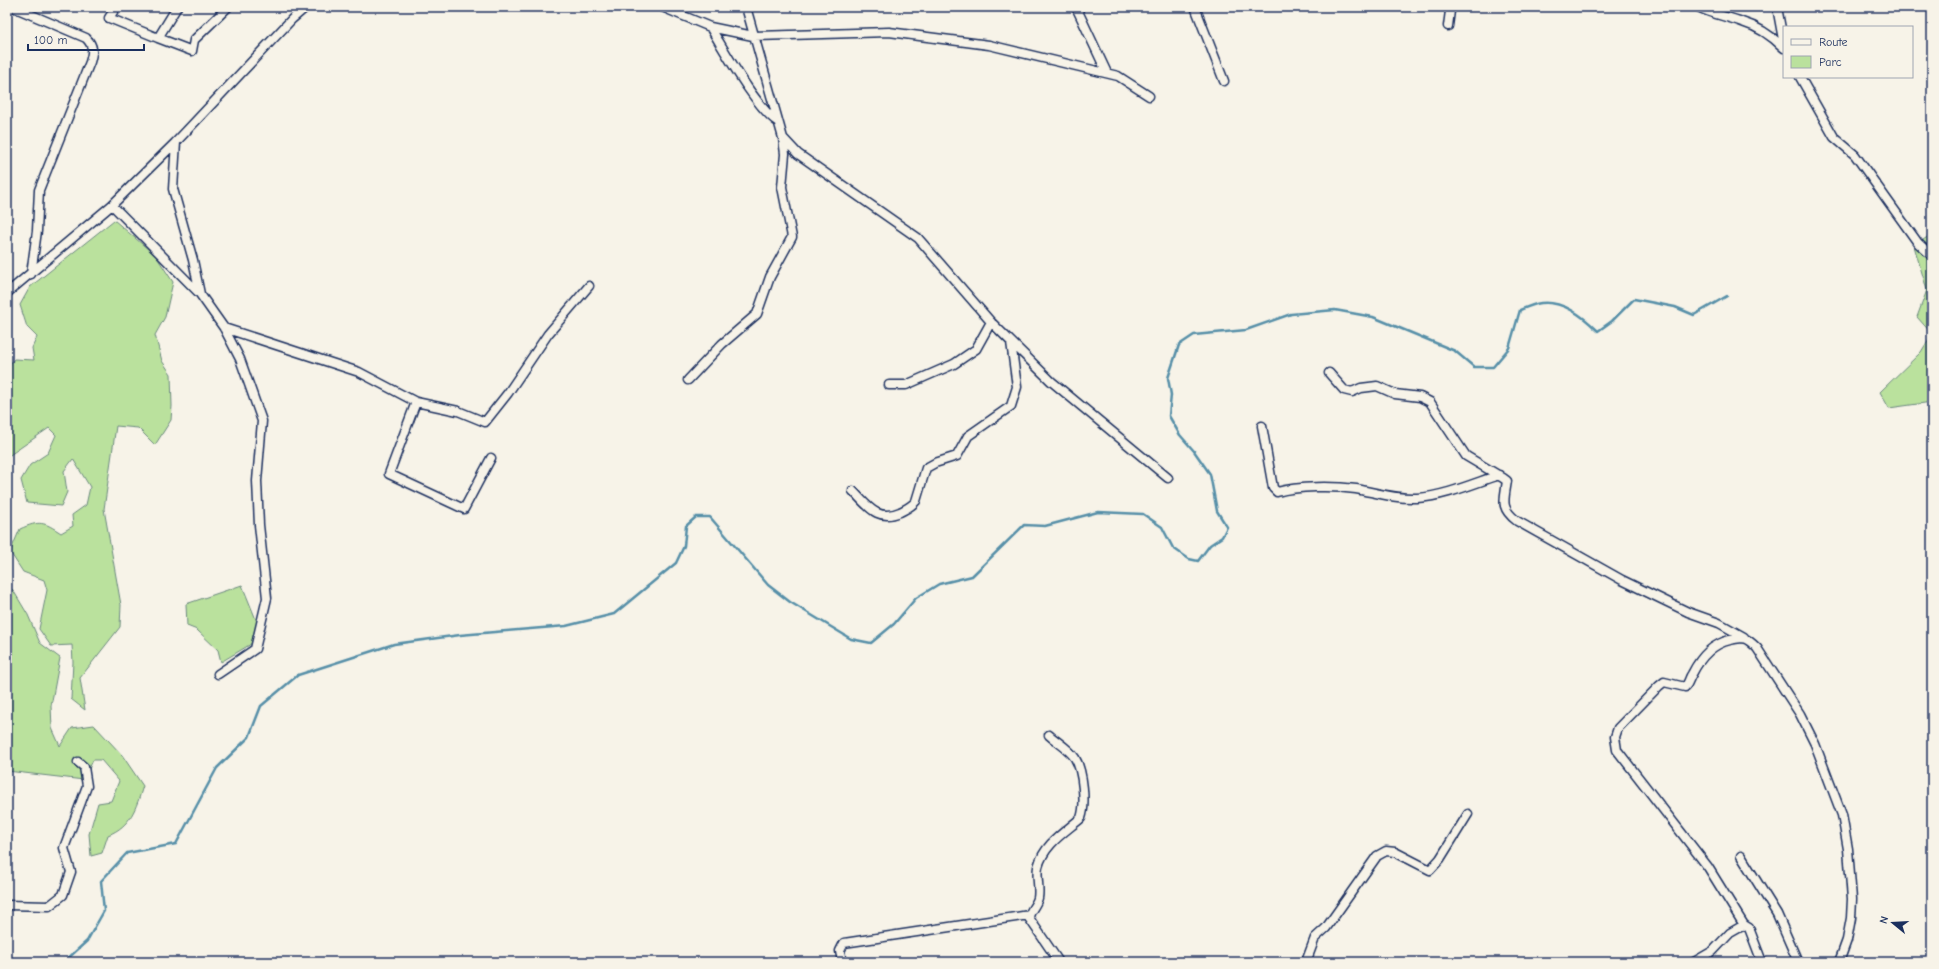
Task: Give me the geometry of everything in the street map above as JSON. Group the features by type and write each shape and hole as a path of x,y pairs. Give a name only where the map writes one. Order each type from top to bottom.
{"street":[{"path":"13,7 86,38 93,50 90,62 39,190 37,231 31,274"},
{"path":"116,7 109,18 192,51 194,40 228,7"},
{"path":"158,38 177,7"},
{"path":"8,291 31,274 112,205 176,142 292,19 306,7"},
{"path":"662,7 710,27 753,36 889,32 990,45 1118,76 1149,96"},
{"path":"688,380 722,344 757,314 770,277 792,237 782,187 785,154 783,138 746,7"},
{"path":"1076,7 1107,73"},
{"path":"1195,7 1224,81"},
{"path":"1448,7 1450,11 1448,26"},
{"path":"1698,7 1712,14 1743,22 1770,35 1783,47"},
{"path":"1777,7 1783,40"},
{"path":"710,27 761,105 770,117 778,122"},
{"path":"1801,78 1834,137 1855,155 1918,243 1932,256"},
{"path":"783,138 798,154 918,238 991,322 1051,381 1168,478"},
{"path":"176,142 173,189 193,260 200,294"},
{"path":"112,205 200,294 224,328 240,359 262,421 257,481 259,525 267,598 256,649 218,674"},
{"path":"224,328 359,372 416,402 458,411 485,422 508,393 548,334 589,286"},
{"path":"889,385 906,385 954,364 976,349 985,336 991,322"},
{"path":"852,491 875,513 890,516 912,505 916,501 926,468 935,463 957,456 968,436 1011,406 1017,387 1011,342"},
{"path":"1329,373 1344,390 1352,392 1361,388 1376,386 1384,391 1420,397 1430,402 1466,456 1507,481 1504,503 1507,513 1517,521 1622,580 1688,612 1719,623 1748,639 1777,676 1800,714 1815,744 1842,815 1848,849 1852,899 1848,933 1839,962"},
{"path":"416,402 389,474 464,509 491,458"},
{"path":"1262,426 1273,488 1277,492 1289,489 1355,489 1387,496 1416,498 1445,494 1499,475"},
{"path":"1748,639 1739,638 1719,642 1703,657 1685,687 1664,682 1618,728 1615,737 1617,750 1708,867 1744,925 1749,928 1762,962"},
{"path":"1029,915 1038,900 1038,868 1044,854 1055,839 1081,818 1084,811 1080,774 1074,758 1049,735"},
{"path":"7,905 49,906 63,895 71,872 64,848 87,786 84,767 78,762"},
{"path":"1306,962 1315,938 1326,928 1377,856 1386,851 1394,852 1430,870 1440,859 1468,814"},
{"path":"1741,856 1777,914 1798,962"},
{"path":"842,962 840,951 844,943 1029,915"},
{"path":"1029,915 1059,962"},
{"path":"1694,962 1713,951 1730,932 1744,925"}],"green space":[{"path":"114,220 156,256 173,282 165,317 155,335 162,361 171,374 172,406 171,420 155,445 138,428 116,426 104,509 121,605 120,627 80,678 85,710 71,699 73,662 72,645 51,646 39,629 47,590 44,580 23,572 10,552 20,529 27,526 37,523 42,524 50,526 61,533 73,526 72,515 86,505 90,487 73,459 64,471 67,492 61,506 27,503 21,480 30,465 48,453 56,435 49,428 7,457 7,368 14,359 34,360 32,348 37,337 27,327 20,305 30,287"},
{"path":"1932,234 1932,334 1917,317 1927,290 1914,246"},
{"path":"1932,334 1932,402 1889,408 1880,392 1921,352"},
{"path":"242,585 257,622 251,644 221,662 218,650 197,630 187,626 186,604"},
{"path":"7,588 13,590 28,615 40,643 60,658 51,706 52,728 60,746 72,728 94,725 122,755 143,786 132,815 122,827 108,835 102,853 91,856 89,834 98,803 111,801 119,781 101,760 93,760 84,780 7,771"}],"waterway":[{"path":"64,962 87,941 104,911 101,881 127,853 176,844 217,768 249,737 261,706 298,675 394,644 460,635 566,626 614,614 676,563 684,546 686,526 696,517 710,517 768,585 790,602 851,639 871,643 894,624 916,598 939,584 972,576 1024,525 1045,526 1098,512 1143,514 1162,527 1173,548 1189,559 1198,561 1210,545 1222,537 1227,527 1217,511 1210,474 1194,451 1180,435 1169,416 1171,395 1168,378 1179,345 1194,335 1246,330 1291,314 1335,310 1373,317 1455,351 1474,367 1493,367 1509,348 1520,310 1533,305 1549,303 1565,307 1586,320 1598,331 1612,321 1634,299 1675,307 1694,315 1727,296"}]}
